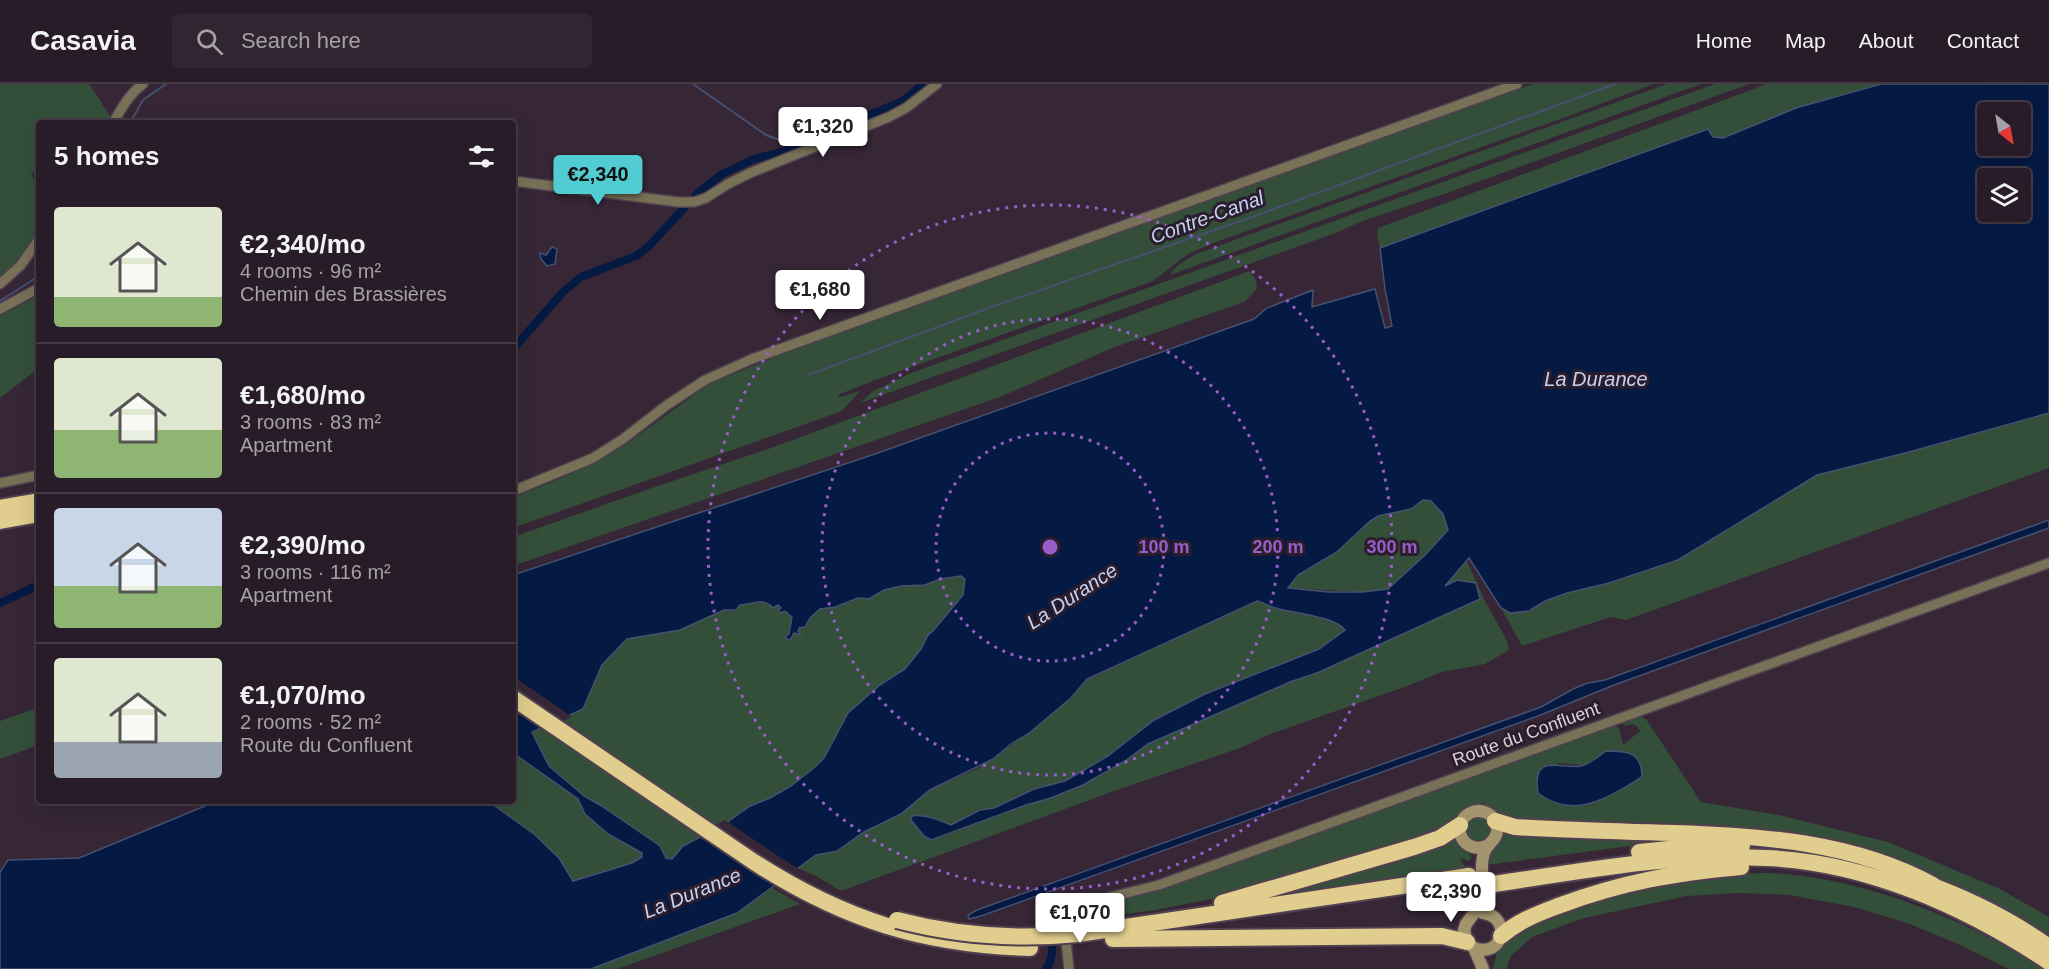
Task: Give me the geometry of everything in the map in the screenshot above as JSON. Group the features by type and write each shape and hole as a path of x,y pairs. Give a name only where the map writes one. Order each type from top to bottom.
{"highway":[{"path":"0,508 36,502"},
{"path":"0,521 36,515"},
{"path":"516,688 794,875 847,902 897,920 960,933 998,937 1079,940 1442,936 1471,945"},
{"path":"516,700 786,883 851,915 923,937 962,944 1030,948 1079,940 1163,921 1469,882"},
{"path":"1495,821 1515,827 1757,836 1808,843 1884,862 1910,873 1988,910 2023,929 2049,947"},
{"path":"1163,921 1195,909 1248,896 1414,847 1440,838 1460,825"},
{"path":"1113,939 1661,849 1721,846 1804,851 1852,860 1934,886"},
{"path":"1494,878 1646,862 1732,857 1800,862 1868,876 1906,887 1954,908 2020,942 2049,962"},
{"path":"1501,936 1518,923 1590,894 1657,877 1745,867 1785,868 1868,876"}],"street":[{"path":"115,120 123,105 143,84"},
{"path":"516,181 690,202 706,198 750,173 889,117 906,108 937,84"},
{"path":"516,490 593,458 705,380 752,359 1517,84"},
{"path":"0,284 21,265 36,243"},
{"path":"0,309 36,290"},
{"path":"0,483 36,476"},
{"name":"Route du Confluent","path":"1070,969 1064,922 1070,911 1078,905 1158,885 2049,563"},
{"path":"1471,945 1484,950 1490,949 1497,944 1501,936 1501,925 1489,914 1485,903 1483,864 1484,852 1496,837 1497,826 1492,816 1480,811 1467,814 1460,825 1464,841 1473,848 1489,845"},
{"path":"1473,848 1479,893 1475,915"},
{"path":"1484,969 1464,930 1470,918 1475,915 1489,914"},
{"path":"1484,969 1490,949"}],"green space":[{"path":"0,84 89,84 111,117 110,120 36,120 36,171 31,174 36,183 36,239 19,264 0,280"},
{"path":"1533,84 1653,84 1216,242 1188,254 1153,281 838,395 840,397 860,391 842,411 516,527 516,496 602,459 628,443 709,384 785,353"},
{"path":"1667,84 1701,84 1170,275 1178,265 1196,254"},
{"path":"1715,84 1749,84 860,403 873,391 911,373"},
{"path":"1767,84 1881,84 1796,108 1723,138 1713,137 1708,129 1380,248 1378,228"},
{"path":"1250,271 1256,280 1257,289 1244,302 1115,347 1000,397 516,565 516,536 771,448"},
{"path":"36,297 36,370 0,398 0,316"},
{"path":"2049,413 2049,468 1626,620 1611,617 1522,646 1501,608 1510,613 1529,611 1545,601 1567,593 1609,583 1678,560 1817,475"},
{"path":"1423,500 1431,501 1443,514 1448,530 1388,589 1363,592 1287,588 1298,575 1337,552 1370,521 1378,516 1411,509"},
{"path":"1466,559 1506,639 1509,650 1485,664 1442,672 1268,735 1240,748 1117,790 841,891 797,868 816,855 837,851 864,832 901,814 930,790 977,769 1028,734 1071,698 1087,680 1257,601 1279,609 1325,619 1345,630 1319,649 1205,694 1154,720 1108,757 1065,781 1034,789 994,808 980,810 951,825 919,815 911,821 939,838 1026,805 1049,799 1083,785 1125,761 1148,744 1290,682 1317,673 1480,599 1457,580 1445,586"},
{"path":"961,576 965,579 963,594 928,635 921,649 905,669 880,685 848,713 824,758 815,767 791,786 750,806 723,825 683,846 672,859 666,858 660,846 584,796 549,766 532,732 583,709 602,665 627,639 680,630 724,610 732,611 747,603 760,602 777,605 792,617 788,638 791,639 799,627 805,627 810,618 820,609 851,602 858,598 869,599 884,590 901,586"},
{"path":"36,708 36,746 0,759 0,721"},
{"path":"1638,715 1646,719 1701,802 1779,815 1888,842 2000,889 2049,917 2049,939 1965,890 1914,868 1870,853 1521,822 1483,803 1462,811 1451,824 1439,832 1226,896 1156,910 1074,921 1084,907 1447,785 1614,726 1619,728 1623,745 1640,731 1632,724 1624,726 1623,722","holes":["1594,759 1642,777 1597,801 1557,763 1583,765"]},
{"path":"516,755 578,799 585,814 603,830 642,853 642,857 632,863 573,882 559,858 492,804 516,804"},
{"path":"1479,816 1488,820 1492,829 1488,838 1479,842 1470,838 1466,829 1470,820"},
{"path":"1503,828 1682,839 1487,865 1488,857"},
{"path":"1454,834 1472,858 1468,861 1459,858 1466,868 1256,901"},
{"path":"1767,873 1847,884 1924,908 1983,934 2042,969 2009,969 1956,943 1907,923 1854,907 1790,895 1739,893 1687,896 1584,918 1532,937 1511,956 1506,969 1493,969 1497,953 1514,932 1573,907 1645,885 1726,874"},
{"path":"772,888 800,904 617,969 591,969 737,913"}],"water":[{"name":"La Durance","path":"1881,84 2049,84 2049,413 1817,475 1678,560 1609,583 1567,593 1545,601 1529,611 1510,613 1501,608 1469,558 1445,586 1457,580 1476,583 1480,599 1317,673 1290,682 1148,744 1125,761 1083,785 1051,798 931,840 924,836 911,820 912,816 922,816 951,825 980,810 994,808 1034,789 1065,781 1108,756 1154,720 1205,694 1319,649 1345,630 1333,622 1315,616 1279,609 1257,601 1087,679 1071,698 1028,734 993,759 930,790 901,814 864,832 837,851 816,855 737,913 591,969 0,969 0,872 8,860 79,858 210,804 492,804 534,834 559,858 573,881 632,863 642,857 642,853 608,834 585,814 578,799 516,755 516,574 875,454 1254,319 1267,308 1313,290 1312,307 1375,289 1385,328 1392,326 1380,248 1708,129 1713,137 1723,138 1796,108","holes":["1423,500 1431,501 1443,514 1448,530 1388,589 1328,592 1288,588 1298,575 1337,552 1378,516 1411,509","961,576 965,579 963,595 928,635 921,649 905,669 880,685 848,713 824,758 815,767 791,786 750,806 723,825 683,846 672,859 666,858 660,846 584,796 549,766 532,732 583,709 602,665 627,639 680,630 724,610 736,610 740,605 762,602 773,608 778,605 781,608 778,610 780,613 785,611 792,617 789,634 785,638 790,640 794,633 801,635 799,628 805,627 810,618 820,609 835,607 858,598 869,599 884,590 901,586 925,585 940,579"]},
{"path":"552,247 557,249 555,264 547,266 541,259 540,253 546,255"},
{"path":"2049,520 2049,528 1614,685 1538,716 969,919 968,915 977,910 1541,707 1588,683 1605,680"},
{"path":"1606,751 1632,754 1639,762 1642,777 1604,798 1578,806 1551,801 1538,793 1537,780 1539,772 1544,767 1550,765 1581,766"}],"pier":[{"path":"516,678 572,717 544,729 516,710"},
{"path":"725,820 801,870 778,887 699,834"}],"waterway":[{"path":"132,120 143,100 166,84"},
{"path":"693,84 766,135 795,146"},
{"path":"516,346 563,292 581,277 636,256 649,246 698,193 722,174 754,159 781,152 903,101 923,84"},
{"name":"Contre-Canal","path":"808,375 997,305 1252,217 1615,84"},
{"path":"0,301 36,278"},
{"path":"0,603 36,586"},
{"path":"1041,890 1044,902"},
{"path":"1046,969 1052,953 1050,923"}]}
